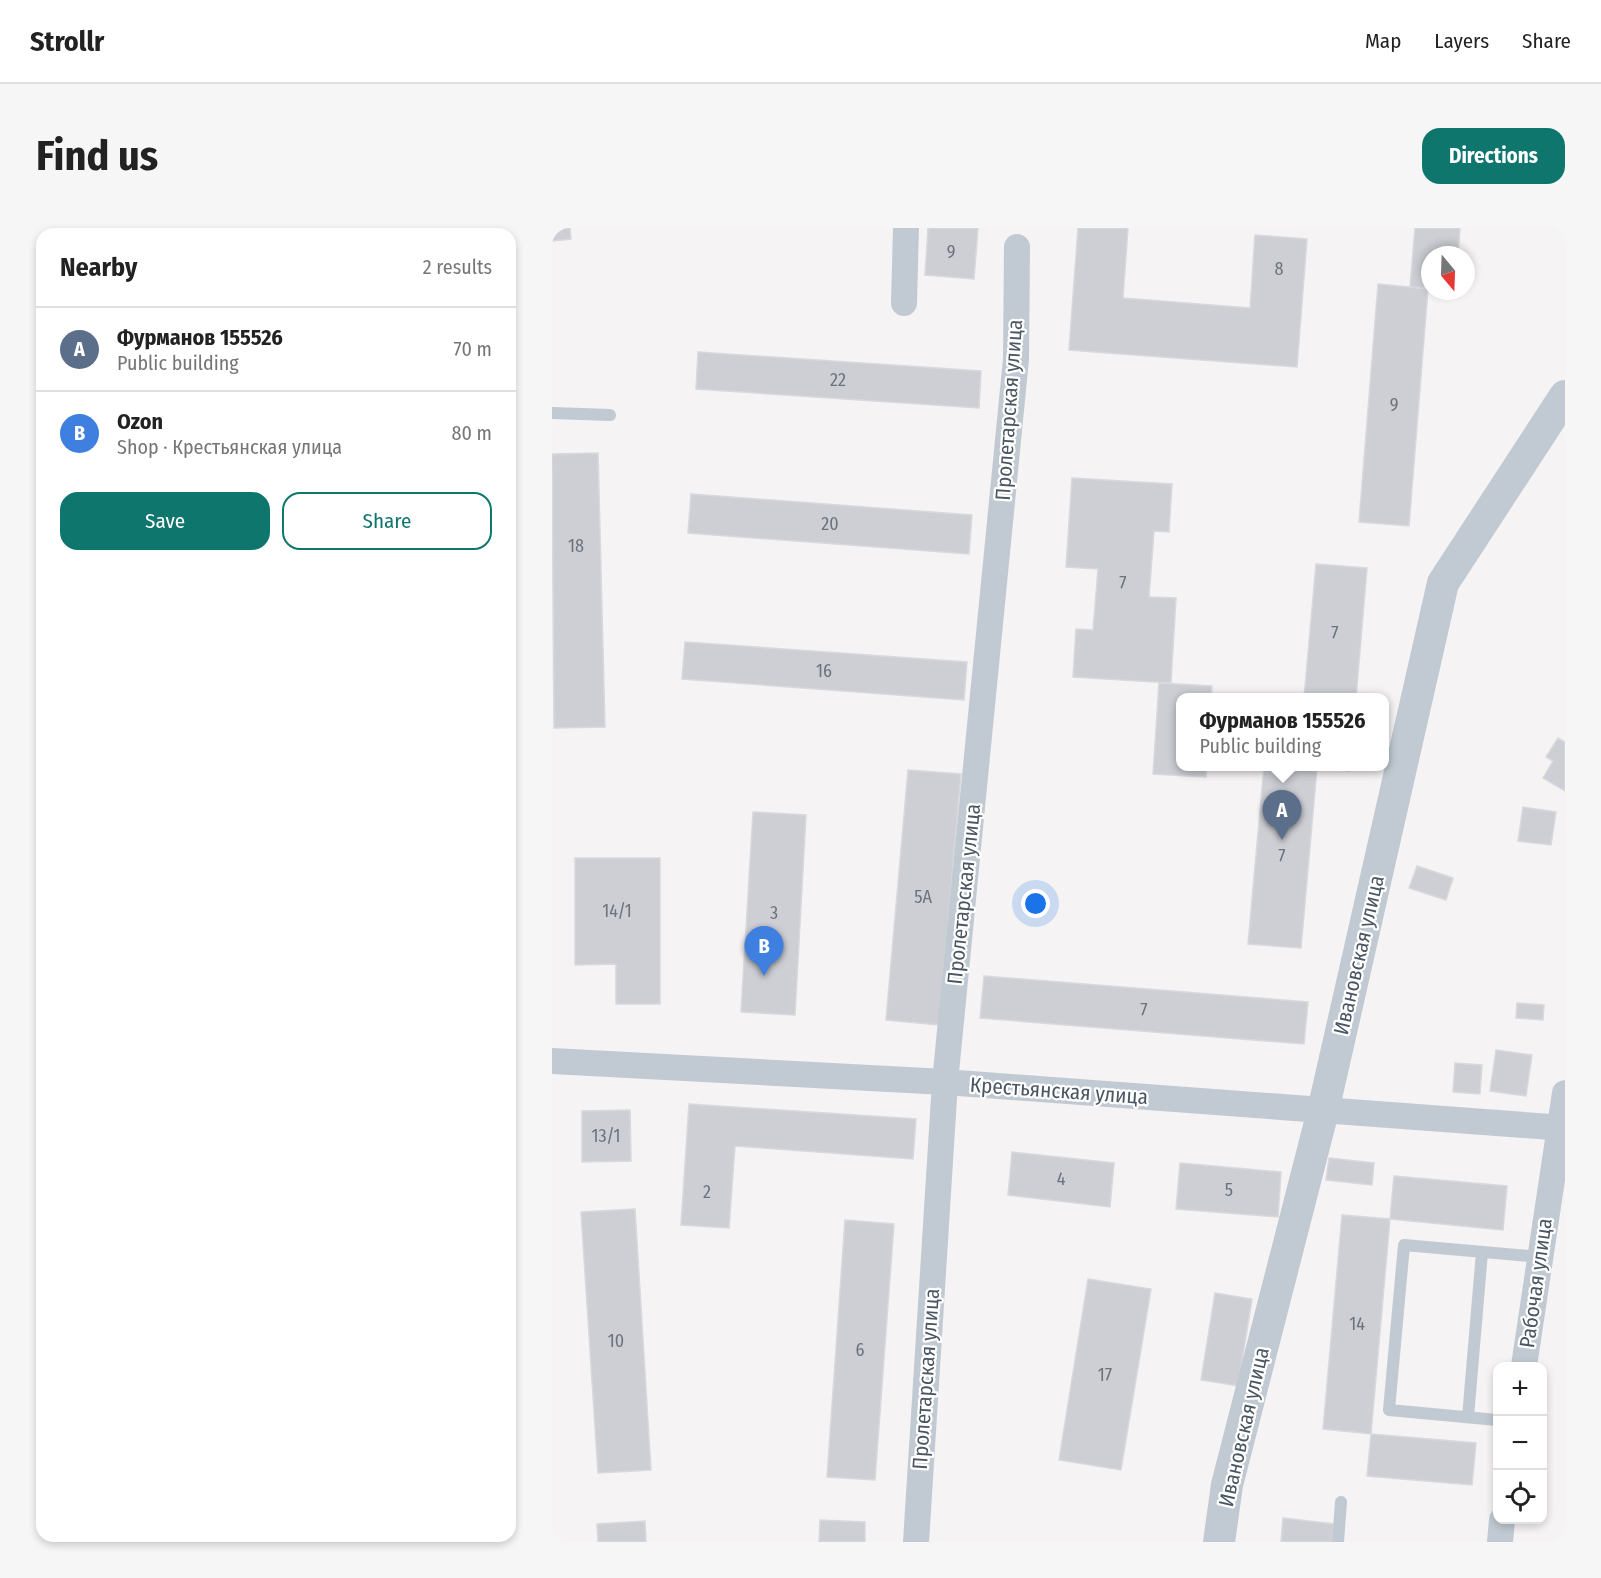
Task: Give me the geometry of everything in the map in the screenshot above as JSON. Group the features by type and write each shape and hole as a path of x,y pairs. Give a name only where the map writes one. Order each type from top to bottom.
{"street":[{"path":"903,303 906,228"},
{"name":"Пролетарская улица","path":"916,1542 945,1082 1016,359 1017,247"},
{"name":"Ивановская улица","path":"1219,1542 1227,1485 1323,1111 1443,583 1565,396"},
{"name":"Крестьянская улица","path":"552,1061 945,1082 1562,1127"},
{"name":"Рабочая улица","path":"1525,1362 1562,1127 1565,1093"},
{"path":"1500,1542 1502,1524"}],"lane":[{"path":"552,413 610,415"},
{"path":"1493,1420 1389,1410 1404,1245 1540,1257"},
{"path":"1468,1417 1482,1252"},
{"path":"1338,1542 1341,1502"}],"building":[{"path":"552,228 570,228 571,239 552,241"},
{"path":"928,228 978,228 974,279 925,275"},
{"path":"1078,228 1128,228 1123,298 1250,308 1255,235 1307,239 1297,367 1069,350"},
{"path":"1415,228 1460,228 1459,246 1421,246 1421,288 1410,287"},
{"path":"1378,284 1421,288 1421,300 1427,300 1409,526 1359,522"},
{"path":"698,352 981,371 979,408 696,389"},
{"path":"598,453 605,727 554,728 552,454"},
{"path":"1072,478 1172,484 1169,532 1154,531 1149,597 1176,598 1171,683 1073,677 1076,629 1093,630 1098,569 1066,567"},
{"path":"691,494 972,515 969,554 688,533"},
{"path":"1316,564 1367,568 1356,693 1304,693"},
{"path":"685,642 967,662 964,700 682,679"},
{"path":"1159,683 1212,686 1211,693 1176,693 1176,771 1207,771 1206,777 1153,774"},
{"path":"1558,738 1565,742 1565,791 1543,778 1553,761 1546,757"},
{"path":"908,770 961,774 939,1025 886,1020"},
{"path":"1264,771 1317,771 1301,948 1248,944"},
{"path":"1523,807 1556,812 1551,845 1518,841"},
{"path":"753,812 806,815 795,1015 741,1012"},
{"path":"575,858 660,858 660,1004 616,1004 616,964 575,965"},
{"path":"1417,866 1453,878 1446,900 1409,888"},
{"path":"984,976 1308,1002 1304,1044 980,1018"},
{"path":"1517,1003 1544,1005 1543,1020 1516,1018"},
{"path":"1496,1050 1532,1055 1526,1096 1490,1091"},
{"path":"1455,1063 1482,1065 1480,1094 1453,1092"},
{"path":"689,1104 916,1119 913,1159 735,1146 729,1228 681,1225"},
{"path":"630,1110 631,1161 582,1162 582,1111"},
{"path":"1012,1152 1114,1163 1110,1207 1008,1195"},
{"path":"1329,1158 1374,1163 1372,1185 1326,1180"},
{"path":"1180,1163 1281,1172 1278,1217 1176,1209"},
{"path":"1394,1176 1507,1186 1503,1230 1390,1219"},
{"path":"635,1209 651,1470 598,1473 581,1212"},
{"path":"1342,1215 1390,1219 1371,1434 1323,1429"},
{"path":"845,1220 894,1224 875,1480 827,1477"},
{"path":"1088,1279 1151,1289 1121,1470 1059,1460"},
{"path":"1215,1293 1252,1299 1238,1386 1201,1380"},
{"path":"1371,1434 1476,1443 1472,1485 1367,1476"},
{"path":"1283,1518 1334,1524 1332,1542 1281,1542"},
{"path":"820,1520 865,1522 865,1542 819,1542"},
{"path":"645,1521 646,1542 598,1542 597,1524"}],"place":[{"name":"Фурманов 155526","path":"1282,840"},
{"name":"Ozon","path":"764,976"}]}
